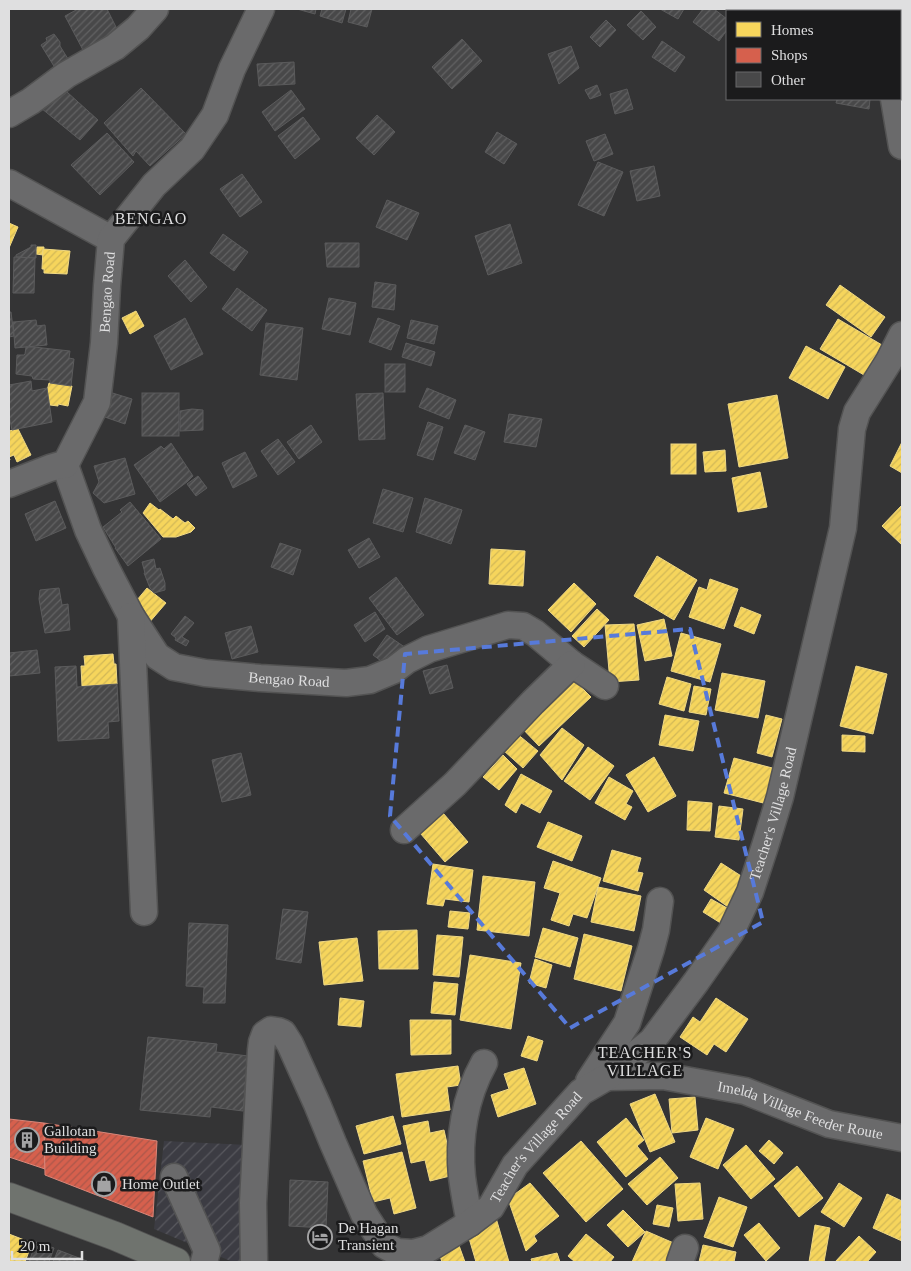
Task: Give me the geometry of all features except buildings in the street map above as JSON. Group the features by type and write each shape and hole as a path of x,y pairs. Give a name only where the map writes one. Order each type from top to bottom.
{"main road":[{"path":"9,1197 115,1236 176,1262"}],"street":[{"path":"9,114 31,101 66,74 115,47 138,28 155,9"},
{"name":"Bengao Road","path":"261,9 232,69 215,115 192,149 154,185 112,239 104,343 97,402 65,465 88,530 106,568 131,616 157,656 174,667 206,673 260,678 346,682 370,680 394,670 407,660 429,649 508,625 523,626 535,633 572,664 605,686"},
{"path":"894,100 902,146"},
{"path":"9,183 112,239"},
{"name":"Teacher's Village Road","path":"254,1262 253,1203 261,1050 265,1034 271,1030 278,1030 283,1033 290,1044 364,1214 384,1245 397,1252 414,1253 428,1249 470,1223 491,1207 515,1165 581,1092 606,1077 652,1041 731,932 750,892 780,797 843,528 852,428 857,412 889,361 902,335"},
{"path":"9,484 50,468 65,465"},
{"path":"131,616 144,912"},
{"path":"404,830 455,784 572,664"},
{"path":"581,1092 627,1023 651,949 660,901"},
{"path":"470,1223 462,1176 461,1141 468,1100 484,1063"},
{"name":"Imelda Village Feeder Route","path":"606,1077 663,1076 745,1090 829,1124 902,1138"},
{"path":"174,1177 207,1251 204,1262"}],"highlighted area":[{"path":"690,629 763,922 570,1028 390,816 405,654"}],"shaded area":[{"path":"164,1141 248,1145 240,1262 233,1262 154,1229"}],"place":[{"name":"Gallotan Building","path":"27,1140"},
{"name":"Home Outlet","path":"104,1184"},
{"name":"De Hagan Transient","path":"320,1237"}],"district":[{"name":"BENGAO","path":"151,218"},
{"name":"TEACHER'S VILLAGE","path":"645,1061"}]}
